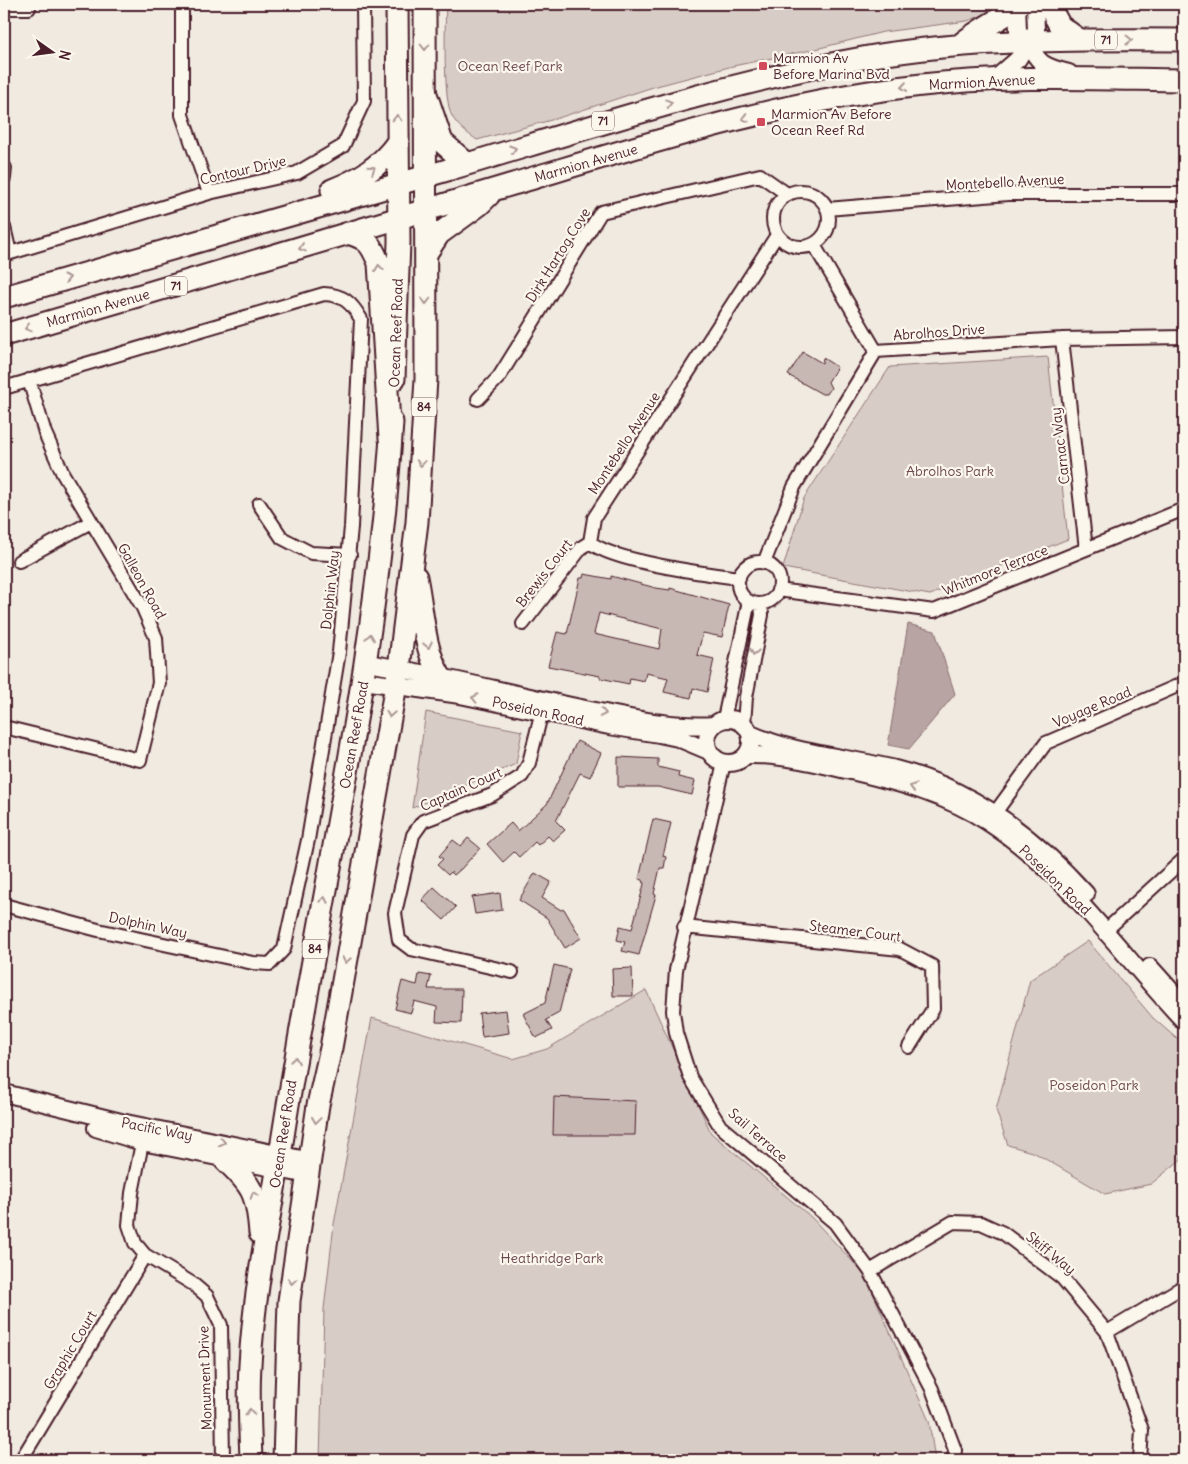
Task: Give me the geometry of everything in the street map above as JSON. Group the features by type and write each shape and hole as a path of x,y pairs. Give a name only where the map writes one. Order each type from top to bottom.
{"main road":[{"name":"Ocean Reef Road","path":"250,1460 249,1366 257,1291 297,1046 365,672 384,532 390,439 399,219 397,4"},
{"name":"Ocean Reef Road","path":"284,1460 290,1301 318,1105 331,1048 397,677 413,562 425,388 427,176 425,4"},
{"path":"1048,4 1060,26 1078,39"},
{"path":"959,45 970,36 1023,5"},
{"name":"71","path":"4,297 398,182 427,176 633,112 741,83 870,57 959,45 1078,39 1184,40"},
{"name":"Marmion Avenue","path":"4,335 241,267 494,190 754,116 823,101 922,85 994,80 1184,80"},
{"path":"425,91 442,142 467,164"},
{"path":"192,242 226,219 312,197 355,180 386,159 397,144"},
{"path":"427,252 439,234 479,205 494,190"},
{"path":"348,233 365,238 373,248 379,263 390,439"},
{"path":"413,562 422,606 427,646 440,676"},
{"path":"225,1160 251,1186 258,1212 262,1260"}],"street":[{"path":"182,4 182,115 208,193"},
{"name":"Contour Drive","path":"7,254 208,193 297,173 343,146 364,101 363,4"},
{"path":"994,80 1018,59 1036,30 1023,5"},
{"path":"4,8 29,8"},
{"path":"1028,42 1036,59 1042,64 1052,69 1093,79"},
{"name":"Dirk Hartog Cove","path":"478,399 500,377 601,212 760,175 787,194"},
{"path":"796,191 815,195 827,209 828,228 823,237 814,244 804,248 795,247 786,244 777,235 773,226 775,206 787,194 796,191"},
{"name":"Montebello Avenue","path":"827,209 1008,194 1184,194"},
{"path":"4,227 7,254"},
{"name":"Montebello Avenue","path":"590,542 594,518 777,235"},
{"path":"814,244 876,351"},
{"name":"Dolphin Way","path":"4,388 324,294 340,295 353,305 361,319 350,555 339,652 308,840 284,949 270,964 253,963 98,930 4,905"},
{"name":"Abrolhos Drive","path":"764,563 794,488 876,351 1062,339 1184,337"},
{"name":"Carnac Way","path":"1062,339 1086,549"},
{"name":"Galleon Road","path":"4,727 140,760 159,683 156,638 144,608 63,474 45,433 29,380"},
{"path":"259,504 282,538 311,553 350,555"},
{"name":"Whitmore Terrace","path":"778,590 934,611 1184,509"},
{"path":"19,561 91,522"},
{"path":"590,542 600,549 624,556 696,573 739,578"},
{"name":"Brewis Court","path":"523,624 582,547 590,542"},
{"path":"755,602 719,722 708,737 709,751 715,758 724,763 736,762 747,755 751,745 747,729 746,697 762,615 755,602 739,590 739,578 748,565 756,562 764,563 777,574 778,590 770,600 755,602"},
{"name":"Poseidon Road","path":"365,672 397,677 441,692 679,726 719,722"},
{"name":"Poseidon Road","path":"397,677 440,676 543,706 678,738 709,751"},
{"name":"Voyage Road","path":"991,817 1046,742 1184,683"},
{"name":"Captain Court","path":"512,972 411,949 399,940 395,913 413,835 423,821 492,795 522,776 529,763 543,706"},
{"path":"719,722 736,720 747,729"},
{"name":"Poseidon Road","path":"747,729 772,743 895,769 922,777 951,789 1049,855 1184,1021"},
{"name":"Poseidon Road","path":"747,755 781,756 882,778 991,817"},
{"name":"Sail Terrace","path":"724,763 684,927 676,970 673,1011 676,1033 690,1077 720,1126 835,1222 870,1271 932,1388 955,1450 954,1460"},
{"path":"1108,927 1184,859"},
{"name":"Steamer Court","path":"684,927 900,949 932,966 933,1009 908,1047"},
{"name":"Poseidon Road","path":"1108,927 1184,1005"},
{"name":"Pacific Way","path":"4,1093 88,1115 225,1160 279,1162"},
{"name":"Pacific Way","path":"4,1104 116,1133 144,1134 310,1168"},
{"name":"Monument Drive","path":"144,1134 132,1192 129,1225 135,1243 145,1256 193,1284 207,1296 221,1325 223,1460"},
{"name":"Skiff Way","path":"870,1271 953,1222 981,1223 1003,1233 1062,1278 1107,1332 1142,1430 1140,1460"},
{"name":"Graphic Court","path":"21,1460 145,1256"},
{"path":"1107,1332 1184,1286"}],"green space":[{"name":"Ocean Reef Park","path":"446,4 997,4 986,14 967,21 883,32 816,49 733,66 653,87 555,119 477,140 457,123 449,108 445,62"},
{"name":"Abrolhos Park","path":"1048,357 1068,539 930,595 783,568 804,498 890,367"},
{"path":"426,712 522,731 516,764 412,808"},
{"name":"Poseidon Park","path":"1088,941 1153,1018 1184,1045 1184,1157 1151,1184 1105,1194 1035,1153 1008,1145 996,1110 1030,980"},
{"name":"Heathridge Park","path":"646,990 711,1133 811,1217 865,1275 929,1421 935,1460 320,1460 324,1309 334,1224 372,1018 513,1059 547,1049"}],"shaded area":[{"path":"908,624 935,631 955,694 909,749 888,745"}],"building":[{"path":"803,352 822,363 823,358 837,367 828,382 831,388 827,394 822,394 788,375"},
{"path":"584,574 611,579 611,576 656,588 670,590 670,588 729,605 722,637 703,633 697,655 714,659 707,692 693,688 691,698 664,692 668,678 646,673 644,681 630,678 629,684 600,678 600,676 548,666 557,632 567,634 580,578 583,578","holes":["599,613 662,629 659,649 594,634"]},
{"path":"577,741 601,753 590,777 580,773 556,821 565,830 553,841 548,836 538,845 535,842 519,857 514,852 503,862 487,844 511,823 518,831 547,804"},
{"path":"618,757 658,759 658,767 679,772 678,777 695,781 692,795 658,787 618,787"},
{"path":"653,819 671,823 663,856 666,857 664,868 660,868 654,894 656,895 639,955 622,951 625,942 617,940 620,926 632,929 644,884 643,880 639,879"},
{"path":"468,838 480,848 454,875 451,872 448,875 437,865 443,859 439,856 453,840 461,846"},
{"path":"535,873 551,882 542,898 561,910 564,909 581,938 565,948 547,918 519,900"},
{"path":"434,887 456,907 444,920 422,900"},
{"path":"500,893 502,910 475,914 472,897"},
{"path":"554,965 570,969 559,1013 546,1020 552,1030 536,1038 523,1014 545,1003"},
{"path":"632,968 633,996 613,996 612,969"},
{"path":"419,974 431,976 428,989 462,989 461,1023 436,1022 437,1007 414,1001 411,1013 395,1009 402,981 417,985"},
{"path":"506,1010 509,1033 482,1037 479,1013"},
{"path":"554,1097 636,1101 635,1135 553,1135"}],"place":[{"name":"Marmion Av Before Marina Bvd","path":"763,66"},
{"name":"Marmion Av Before Ocean Reef Rd","path":"761,122"}]}
